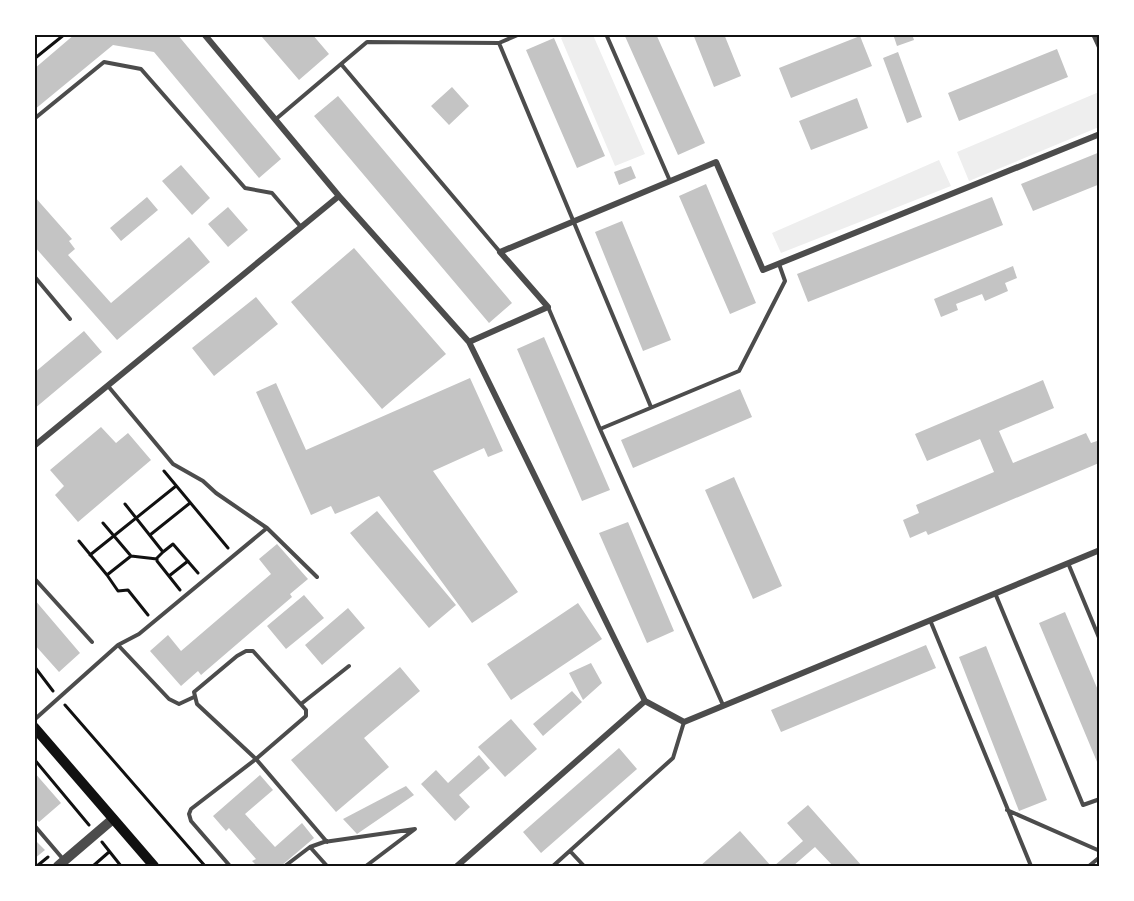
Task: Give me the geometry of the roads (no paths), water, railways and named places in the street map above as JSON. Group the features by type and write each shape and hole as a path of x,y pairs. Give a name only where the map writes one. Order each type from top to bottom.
{"main road":[{"path":"34,727 154,867"}],"street":[{"path":"204,34 339,196 469,342 645,701 684,722 1100,550"},
{"path":"1094,34 1100,47"},
{"path":"469,342 548,307 500,252 716,162 763,270 1100,134"},
{"path":"34,446 339,196"},
{"path":"458,867 645,701"},
{"path":"61,864 113,819"}],"lane":[{"path":"275,120 367,42 499,43 520,34"},
{"path":"606,34 670,181"},
{"path":"499,43 651,407"},
{"path":"34,119 104,62 141,69 245,188 272,193 301,227"},
{"path":"341,63 500,252"},
{"path":"600,429 739,371 785,281 779,264"},
{"path":"34,276 70,319"},
{"path":"548,307 723,705"},
{"path":"108,386 173,464 203,481 216,493 267,528 316,577"},
{"path":"34,720 118,645 139,634 267,528"},
{"path":"1068,563 1100,640"},
{"path":"34,578 92,642"},
{"path":"995,593 1083,805 1100,799"},
{"path":"929,620 1031,867"},
{"path":"118,645 169,699 179,704 194,698"},
{"path":"230,867 190,821 191,809 256,759 306,716 306,710 253,651 246,651 194,692 194,698 197,704 256,759 327,842"},
{"path":"301,704 349,666"},
{"path":"553,867 673,758 684,722"},
{"path":"1007,810 1100,851"},
{"path":"34,825 61,864"},
{"path":"285,867 310,847 327,842 415,829 366,867"},
{"path":"310,847 327,867"},
{"path":"570,851 584,867"},
{"path":"1089,867 1100,857"}]}
